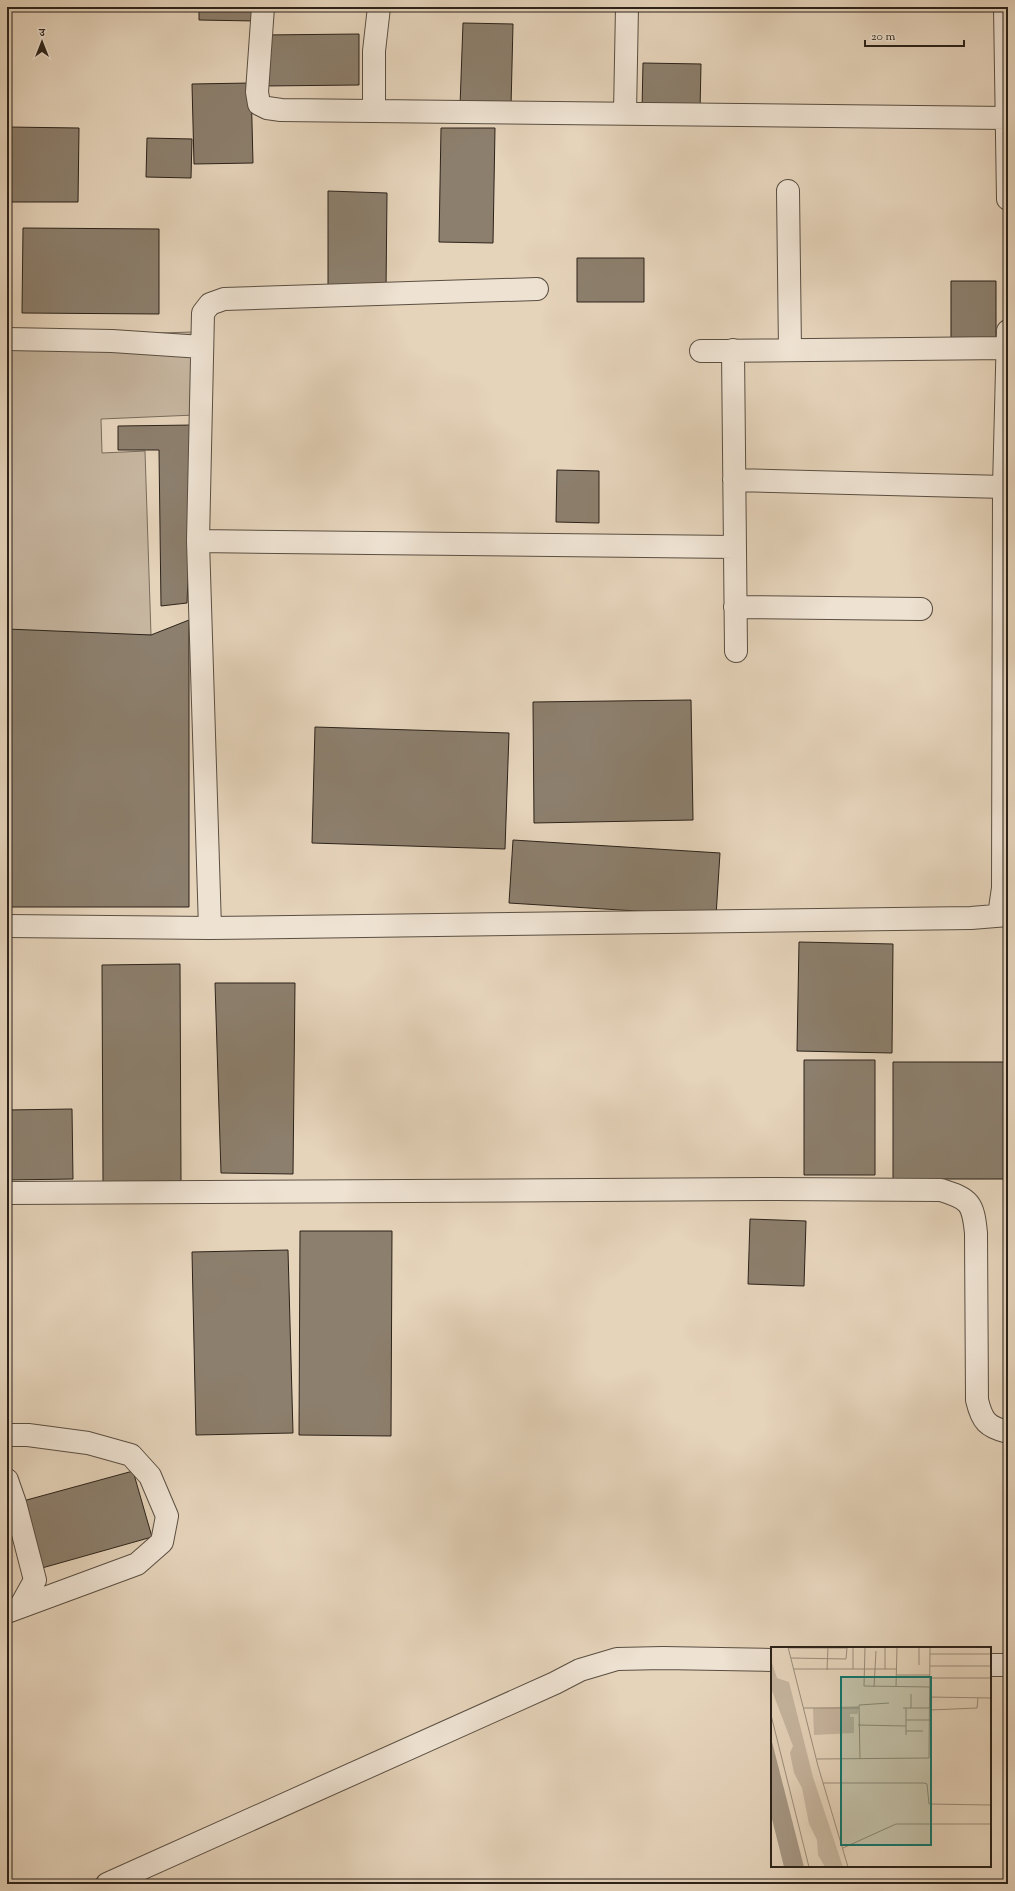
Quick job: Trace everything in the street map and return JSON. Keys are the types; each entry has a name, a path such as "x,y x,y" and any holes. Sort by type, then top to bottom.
{"street":[{"path":"263,7 257,92 259,104 268,108 281,110 1007,118"},
{"path":"374,111 374,51 379,7"},
{"path":"626,113 627,7"},
{"path":"1006,11 1008,199"},
{"path":"788,191 790,350"},
{"path":"210,928 198,541 203,313 210,304 224,299 537,289"},
{"path":"7,339 112,341 202,347"},
{"path":"733,350 736,651"},
{"path":"7,926 210,928 971,918 1004,915 1004,487 1007,354 790,350 701,351"},
{"path":"734,480 1004,487"},
{"path":"198,541 734,548"},
{"path":"735,607 921,608"},
{"path":"7,1193 768,1189 941,1190 962,1196 974,1211 976,1233 977,1400 981,1414 987,1424 1008,1432"},
{"path":"7,1435 88,1443 131,1455 150,1476 167,1516 162,1542 137,1564 14,1610"},
{"path":"7,1480 15,1503 35,1580 14,1610"},
{"path":"107,1884 555,1683 580,1670 617,1659 663,1658 771,1660"},
{"path":"991,1665 1008,1665"}],"shaded area":[{"path":"192,332 195,415 101,419 102,453 145,451 151,635 7,640 7,338"}],"building":[{"path":"199,7 257,7 255,21 199,20"},
{"path":"463,23 513,24 511,107 460,106"},
{"path":"359,34 359,85 264,86 263,35"},
{"path":"643,63 701,64 700,111 642,110"},
{"path":"251,83 253,163 194,164 192,84"},
{"path":"7,127 79,128 78,202 7,202"},
{"path":"441,128 495,128 493,243 439,242"},
{"path":"147,138 192,139 191,178 146,177"},
{"path":"328,191 387,193 386,292 328,287"},
{"path":"8,217 9,288 7,288"},
{"path":"23,228 159,229 159,314 22,313"},
{"path":"577,258 644,258 644,302 577,302"},
{"path":"951,281 996,281 996,338 951,338"},
{"path":"194,425 187,603 161,606 159,450 118,450 118,426"},
{"path":"557,470 599,471 599,523 556,522"},
{"path":"189,620 189,907 7,907 7,629 151,635"},
{"path":"691,700 693,820 534,823 533,702"},
{"path":"315,727 509,733 505,849 312,843"},
{"path":"513,840 720,853 716,916 509,903"},
{"path":"799,942 893,944 892,1053 797,1051"},
{"path":"180,964 181,1181 103,1182 102,965"},
{"path":"215,983 295,983 293,1174 221,1173"},
{"path":"804,1060 875,1060 875,1175 804,1175"},
{"path":"893,1062 1008,1062 1008,1179 893,1179"},
{"path":"72,1109 73,1179 7,1180 7,1110"},
{"path":"750,1219 806,1221 804,1286 748,1284"},
{"path":"300,1231 392,1231 391,1436 299,1435"},
{"path":"288,1250 293,1433 196,1435 192,1252"},
{"path":"133,1471 152,1537 42,1568 23,1501"}]}
